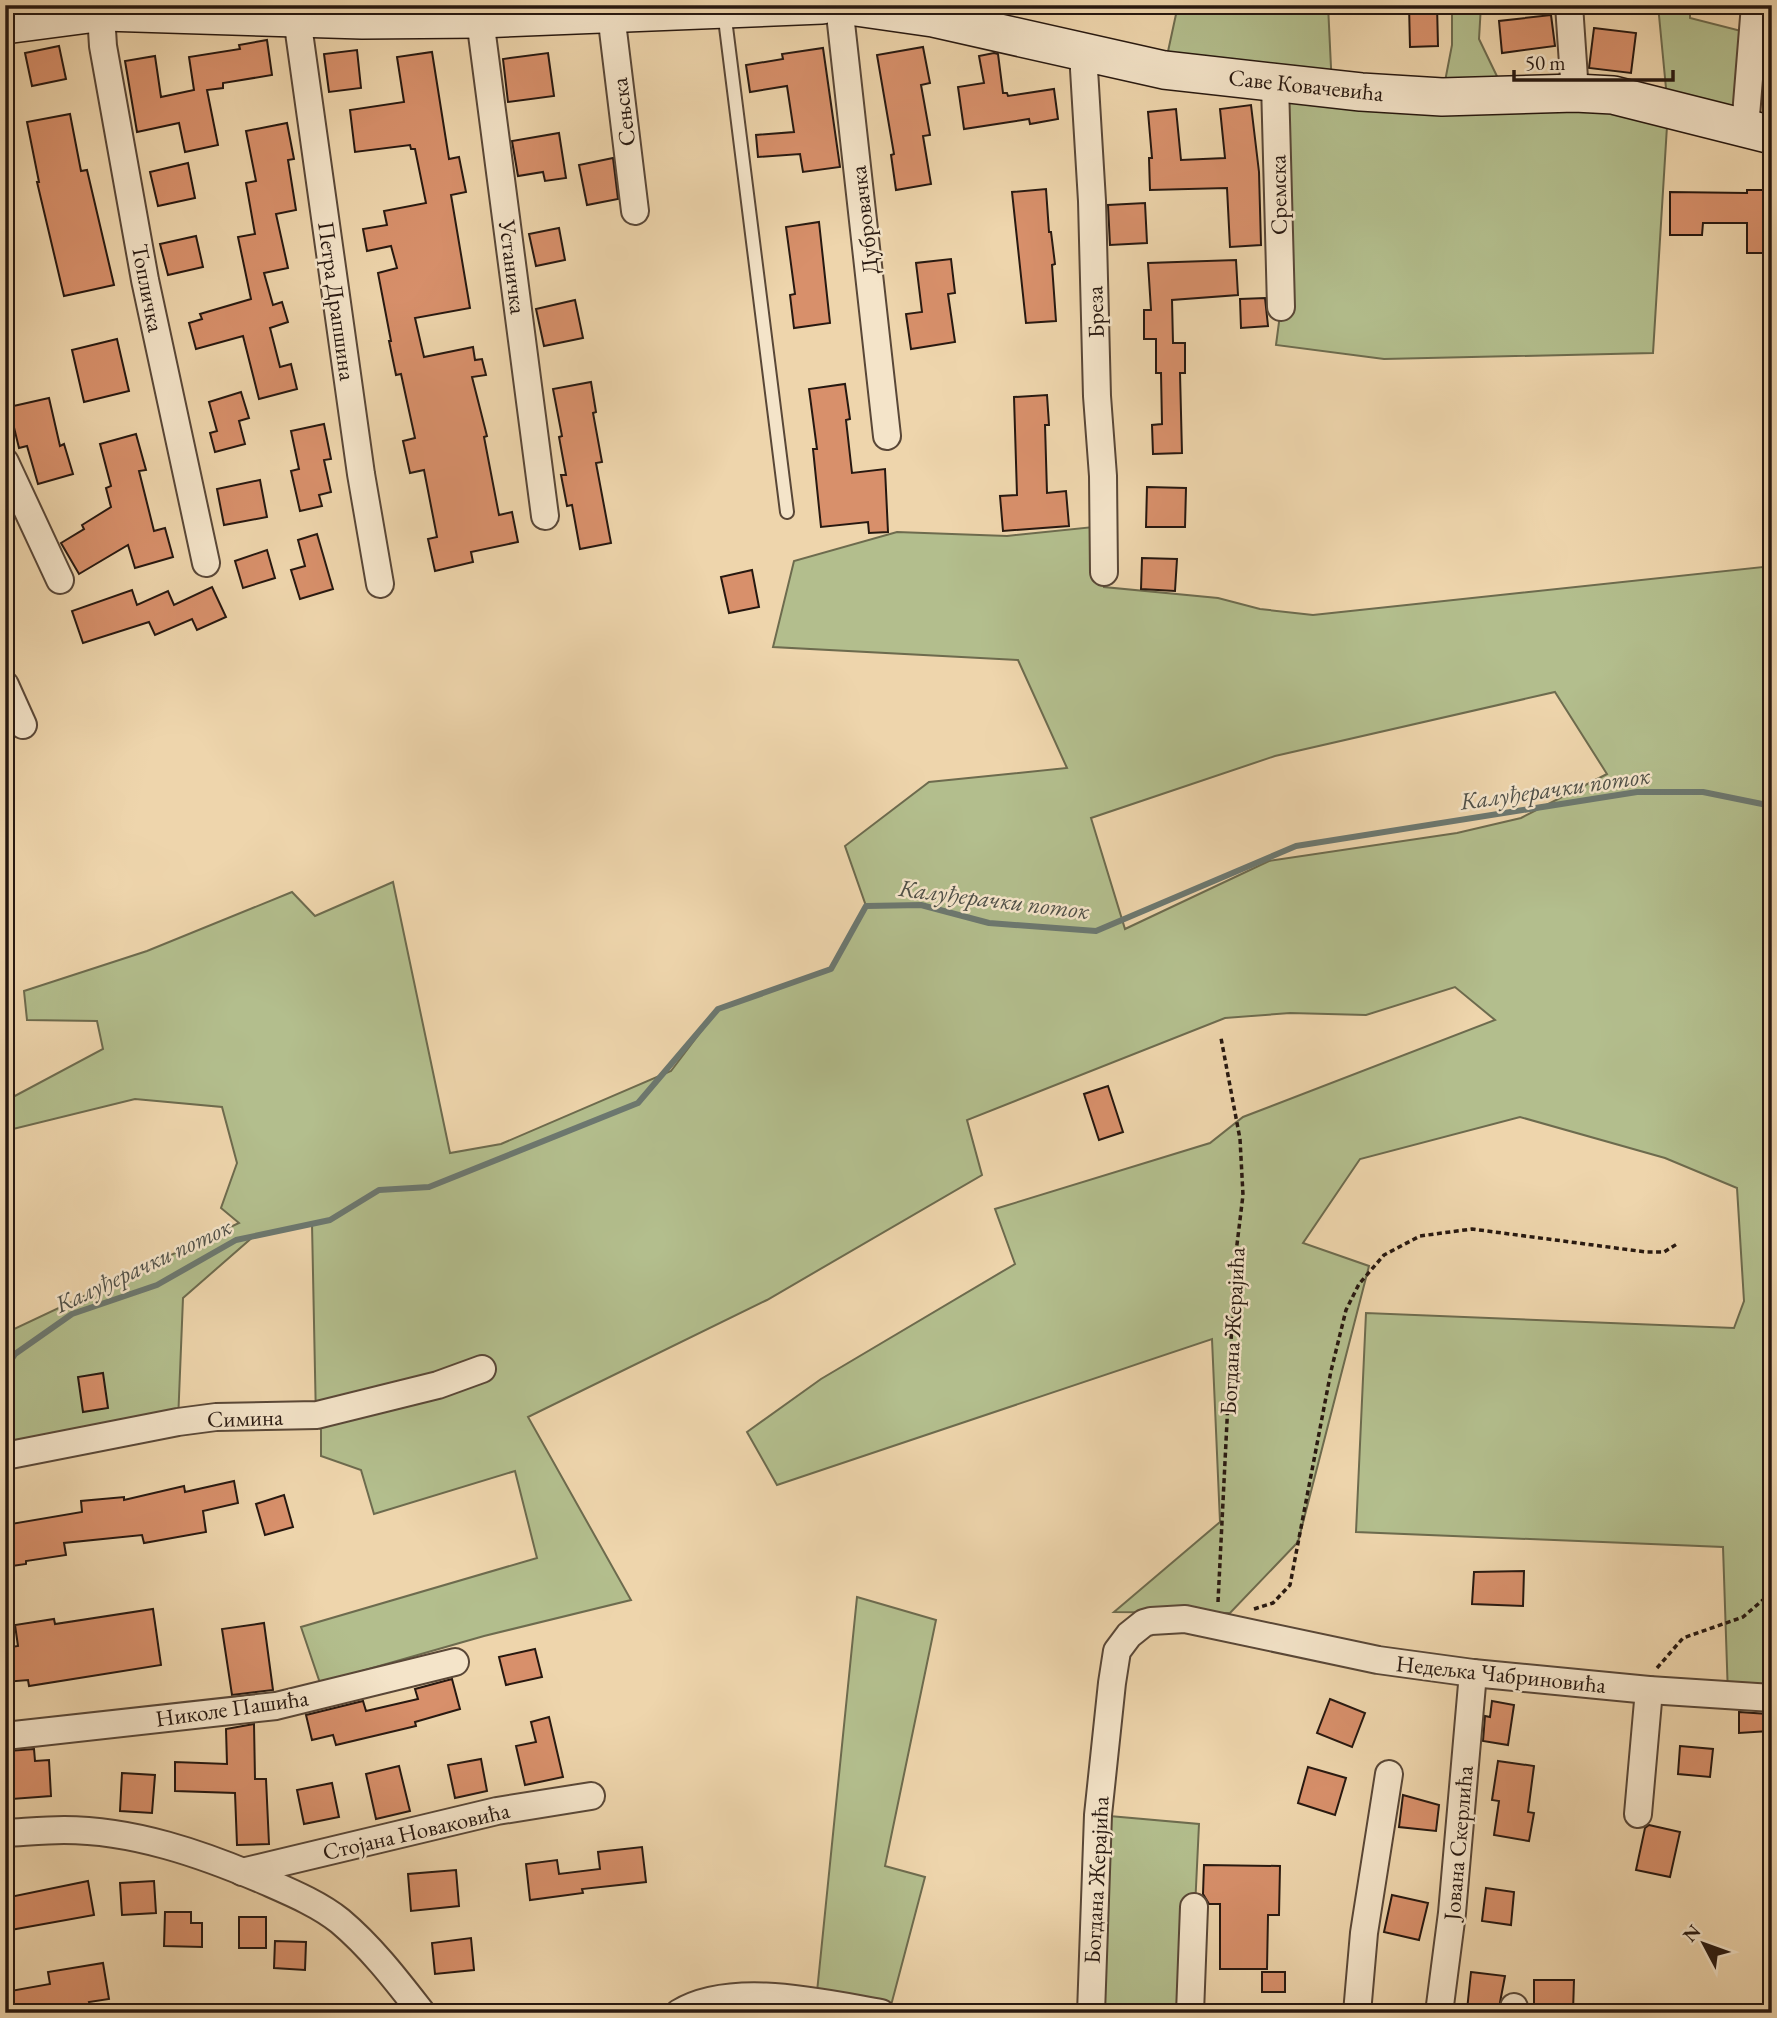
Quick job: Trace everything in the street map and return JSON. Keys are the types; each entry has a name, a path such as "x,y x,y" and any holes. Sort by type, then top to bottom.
{"street":[{"path":"5,25 105,9 297,18 480,19 822,5"},
{"name":"Саве Ковачевића","path":"841,5 933,18 1164,70 1361,92 1442,97 1575,93 1613,95 1758,131"},
{"name":"Дубровачка","path":"841,5 887,436"},
{"path":"1569,5 1575,93"},
{"path":"1755,5 1758,131"},
{"name":"Топличка","path":"105,9 103,46 145,280 206,563"},
{"name":"Сењска","path":"611,14 635,211"},
{"name":"Петра Драпшина","path":"297,18 361,474 380,584"},
{"name":"Устаничка","path":"480,19 545,516"},
{"name":"Бреза","path":"1083,53 1092,201 1104,572"},
{"name":"Сремска","path":"1275,83 1281,307"},
{"path":"5,462 60,580"},
{"path":"5,685 23,725"},
{"name":"Симина","path":"5,1456 216,1417 317,1415 438,1385 482,1369"},
{"name":"Богдана Жерајића","path":"1091,2013 1098,1815 1117,1651 1129,1634 1151,1620 1185,1619 1225,1626"},
{"name":"Недељка Чабриновића","path":"1225,1626 1378,1660 1473,1673 1649,1690 1772,1698"},
{"name":"Николе Пашића","path":"5,1736 276,1706 454,1662"},
{"name":"Јована Скерлића","path":"1439,2013 1452,1913 1473,1673"},
{"path":"1638,1814 1649,1690"},
{"path":"1357,2013 1364,1933 1389,1774"},
{"name":"Стојана Новаковића","path":"242,1872 400,1832 497,1811 591,1796"},
{"path":"5,1833 66,1830 114,1834 162,1844 290,1892 338,1920 369,1948 422,2013"},
{"path":"1190,2013 1194,1907"},
{"path":"679,2013 717,2000 764,1997 881,2013"}],"lane":[{"path":"723,8 787,513"}],"path":[{"name":"Богдана Жерајића","path":"1221,1038 1240,1139 1243,1195 1235,1261 1225,1626"},
{"path":"1225,1626 1236,1618 1273,1603 1290,1585 1331,1371 1346,1310 1359,1284 1384,1255 1420,1236 1472,1229 1646,1252 1664,1252 1677,1244"},
{"path":"1649,1690 1658,1665 1683,1638 1743,1617 1764,1599 1772,1586"}],"green space":[{"path":"1178,5 1328,5 1332,88 1442,97 1452,45 1452,5 1481,5 1479,39 1506,95 1668,109 1658,5 1690,5 1690,18 1753,34 1745,128 1668,110 1653,353 1384,359 1276,345 1281,307 1275,83 1164,70"},
{"path":"1103,526 1104,587 1218,598 1260,609 1313,615 1772,566 1772,1695 1728,1696 1723,1547 1356,1532 1366,1313 1734,1328 1744,1301 1737,1188 1665,1158 1520,1117 1360,1159 1303,1243 1369,1266 1298,1542 1230,1613 1114,1612 1220,1522 1212,1339 777,1485 747,1432 821,1379 1015,1264 995,1209 1210,1143 1243,1117 1495,1020 1455,987 1366,1015 1290,1013 1225,1018 967,1120 982,1175 767,1300 528,1417 631,1600 484,1636 320,1683 301,1627 537,1558 515,1471 374,1514 361,1470 321,1456 321,1430 316,1421 312,1224 254,1236 183,1298 178,1422 5,1459 5,1340 14,1329 239,1223 221,1208 237,1163 222,1107 135,1099 5,1131 5,1119 11,1098 103,1049 97,1021 27,1020 24,991 147,951 292,892 315,916 393,882 450,1153 501,1144 671,1071 718,1009 831,969 866,906 845,846 929,782 1067,768 1018,660 773,647 794,561 897,532 1007,536","holes":["1555,692 1607,774 1521,818 1457,833 1269,861 1125,929 1091,818 1275,756"]},
{"path":"857,1597 936,1620 885,1866 925,1877 889,2013 816,2002"},
{"path":"1098,1815 1199,1824 1190,2013 1091,2013"}],"building":[{"path":"1409,5 1437,5 1438,46 1410,47"},
{"path":"1551,15 1555,46 1502,53 1499,21"},
{"path":"1594,28 1636,33 1631,73 1589,68"},
{"path":"267,40 272,75 223,83 223,88 207,90 218,145 185,152 179,123 137,132 125,61 155,56 161,97 194,90 189,57 240,49 239,45"},
{"path":"59,46 66,79 32,86 25,53"},
{"path":"923,47 930,83 921,85 930,135 923,136 931,184 896,190 891,155 894,154 877,55"},
{"path":"823,48 840,167 803,172 800,154 758,157 756,135 794,132 787,86 750,92 746,65 783,59 782,54"},
{"path":"357,50 361,88 329,92 324,54"},
{"path":"432,52 449,159 459,157 466,192 451,195 470,308 415,318 424,357 473,347 475,360 482,359 486,375 472,377 487,436 484,437 499,515 512,512 518,542 471,552 473,562 435,571 428,539 437,537 424,470 410,473 403,441 415,438 401,374 396,375 378,273 397,268 391,246 367,251 363,229 387,225 384,211 426,203 415,149 411,149 410,145 355,152 350,110 404,102 397,57"},
{"path":"548,53 554,96 508,102 503,59"},
{"path":"998,54 1003,93 1008,96 1054,89 1058,119 1030,124 1029,119 964,129 958,87 984,83 979,56"},
{"path":"1251,105 1259,172 1261,245 1230,247 1227,188 1150,190 1149,158 1152,158 1148,112 1176,109 1181,160 1225,158 1220,109"},
{"path":"70,114 81,171 87,170 114,285 64,296 37,182 27,122"},
{"path":"287,123 294,159 288,160 296,210 276,214 288,268 264,273 273,305 282,302 288,322 270,328 280,367 291,364 297,389 259,399 243,336 196,349 189,323 202,319 200,314 251,299 238,237 255,234 246,183 256,181 246,131"},
{"path":"559,133 566,178 545,181 543,172 518,176 512,141"},
{"path":"613,158 618,199 587,205 579,165"},
{"path":"188,163 195,198 158,206 150,172"},
{"path":"1046,189 1049,232 1055,264 1052,265 1056,321 1026,323 1012,192"},
{"path":"1747,190 1772,190 1772,253 1747,253 1747,223 1703,223 1702,235 1670,235 1670,192 1747,193"},
{"path":"1145,203 1147,243 1110,245 1108,205"},
{"path":"819,222 830,323 794,328 790,295 795,294 786,227"},
{"path":"559,228 565,260 536,266 529,234"},
{"path":"196,236 203,267 168,275 160,244"},
{"path":"951,259 955,293 948,294 955,342 911,349 906,314 922,312 916,263"},
{"path":"1236,260 1238,295 1172,300 1173,343 1185,343 1185,373 1180,373 1182,453 1153,454 1152,425 1162,424 1161,373 1156,373 1156,339 1144,339 1144,310 1151,310 1148,263"},
{"path":"1265,298 1268,326 1241,328 1240,299"},
{"path":"575,300 583,338 544,346 536,309"},
{"path":"117,339 129,391 84,402 72,350"},
{"path":"591,382 596,412 593,413 602,462 596,463 611,543 580,549 572,505 567,506 561,475 566,475 553,389"},
{"path":"845,384 850,419 846,420 852,473 885,469 888,532 869,533 868,522 821,527 813,449 817,449 809,389"},
{"path":"241,392 249,418 239,421 245,444 215,452 210,433 217,431 209,402"},
{"path":"1047,395 1047,493 1066,491 1069,526 1003,531 1000,496 1017,495 1014,397"},
{"path":"49,398 60,446 64,444 73,474 38,484 27,446 19,448 9,407"},
{"path":"324,424 331,459 324,460 331,492 319,495 322,506 300,511 291,471 299,469 291,431"},
{"path":"136,434 146,470 139,471 154,531 165,528 173,557 135,568 128,545 79,574 61,543 84,529 82,525 111,507 106,488 111,486 100,444"},
{"path":"260,480 267,517 224,525 217,489"},
{"path":"1147,487 1186,488 1185,527 1146,527"},
{"path":"317,534 333,589 300,599 291,570 305,566 298,540"},
{"path":"267,550 275,578 243,588 235,561"},
{"path":"1142,558 1177,559 1175,591 1141,589"},
{"path":"752,570 759,607 729,613 721,577"},
{"path":"212,587 226,617 197,630 192,619 155,635 149,622 83,643 72,611 132,590 137,605 168,591 174,605"},
{"path":"1108,1086 1123,1132 1099,1140 1084,1094"},
{"path":"103,1373 108,1408 83,1412 78,1377"},
{"path":"234,1481 238,1503 203,1511 206,1532 144,1543 142,1535 64,1543 66,1555 5,1567 5,1525 82,1512 81,1501 124,1497 124,1500 184,1486 185,1492"},
{"path":"284,1495 293,1527 265,1535 256,1504"},
{"path":"1524,1571 1523,1606 1472,1604 1474,1572"},
{"path":"153,1609 161,1665 29,1686 28,1680 5,1682 5,1648 18,1646 15,1625 54,1619 55,1624"},
{"path":"264,1623 273,1690 232,1695 222,1629"},
{"path":"535,1649 542,1677 506,1685 499,1657"},
{"path":"452,1679 460,1709 415,1722 416,1726 336,1745 333,1735 312,1740 306,1715 363,1701 366,1711 418,1699 415,1689"},
{"path":"1330,1699 1365,1713 1352,1747 1317,1733"},
{"path":"1492,1701 1514,1705 1508,1745 1483,1741 1485,1716 1490,1717"},
{"path":"1739,1712 1768,1714 1769,1731 1739,1733"},
{"path":"549,1717 563,1777 525,1785 516,1746 536,1742 531,1722"},
{"path":"254,1724 255,1779 266,1779 269,1844 237,1845 235,1793 175,1791 175,1762 227,1764 226,1729"},
{"path":"1680,1746 1713,1749 1710,1777 1678,1774"},
{"path":"34,1749 35,1761 49,1760 51,1796 12,1799 8,1751"},
{"path":"481,1759 487,1791 455,1798 448,1765"},
{"path":"1498,1761 1534,1766 1528,1812 1534,1813 1529,1841 1494,1835 1499,1801 1492,1800"},
{"path":"399,1766 410,1811 376,1819 366,1774"},
{"path":"1308,1767 1346,1778 1335,1815 1298,1803"},
{"path":"122,1773 155,1775 152,1813 120,1811"},
{"path":"332,1783 339,1817 304,1824 297,1790"},
{"path":"1403,1795 1439,1805 1436,1831 1399,1827"},
{"path":"1649,1825 1680,1832 1670,1877 1636,1870 1645,1828"},
{"path":"642,1847 646,1882 582,1889 583,1893 530,1900 526,1864 557,1860 559,1874 600,1869 598,1852"},
{"path":"1204,1865 1280,1866 1279,1915 1268,1915 1267,1969 1220,1969 1220,1904 1209,1904 1203,1894"},
{"path":"456,1870 459,1906 411,1911 408,1874"},
{"path":"88,1881 94,1915 5,1931 5,1898"},
{"path":"154,1881 156,1913 122,1915 120,1883"},
{"path":"1486,1888 1514,1892 1511,1925 1482,1921"},
{"path":"1392,1895 1428,1903 1419,1940 1384,1932"},
{"path":"165,1912 191,1912 191,1923 202,1923 202,1947 164,1946"},
{"path":"239,1917 266,1917 266,1948 239,1948"},
{"path":"471,1938 474,1970 435,1974 432,1943"},
{"path":"275,1941 306,1942 305,1970 274,1968"},
{"path":"103,1963 109,1999 48,2013 5,2013 5,1992 50,1984 48,1972"},
{"path":"1262,1972 1285,1972 1285,1992 1262,1992"},
{"path":"1471,1972 1505,1976 1498,2013 1467,2010"},
{"path":"1534,1980 1574,1980 1573,2012 1534,2012"}],"waterway":[{"name":"Калуђерачки поток","path":"5,1370 15,1354 72,1314 157,1285 236,1240 330,1220 379,1190 429,1187 638,1103 718,1009 831,969 866,906 921,905 989,923 1096,931 1296,846 1637,792 1703,792 1772,806"}]}
